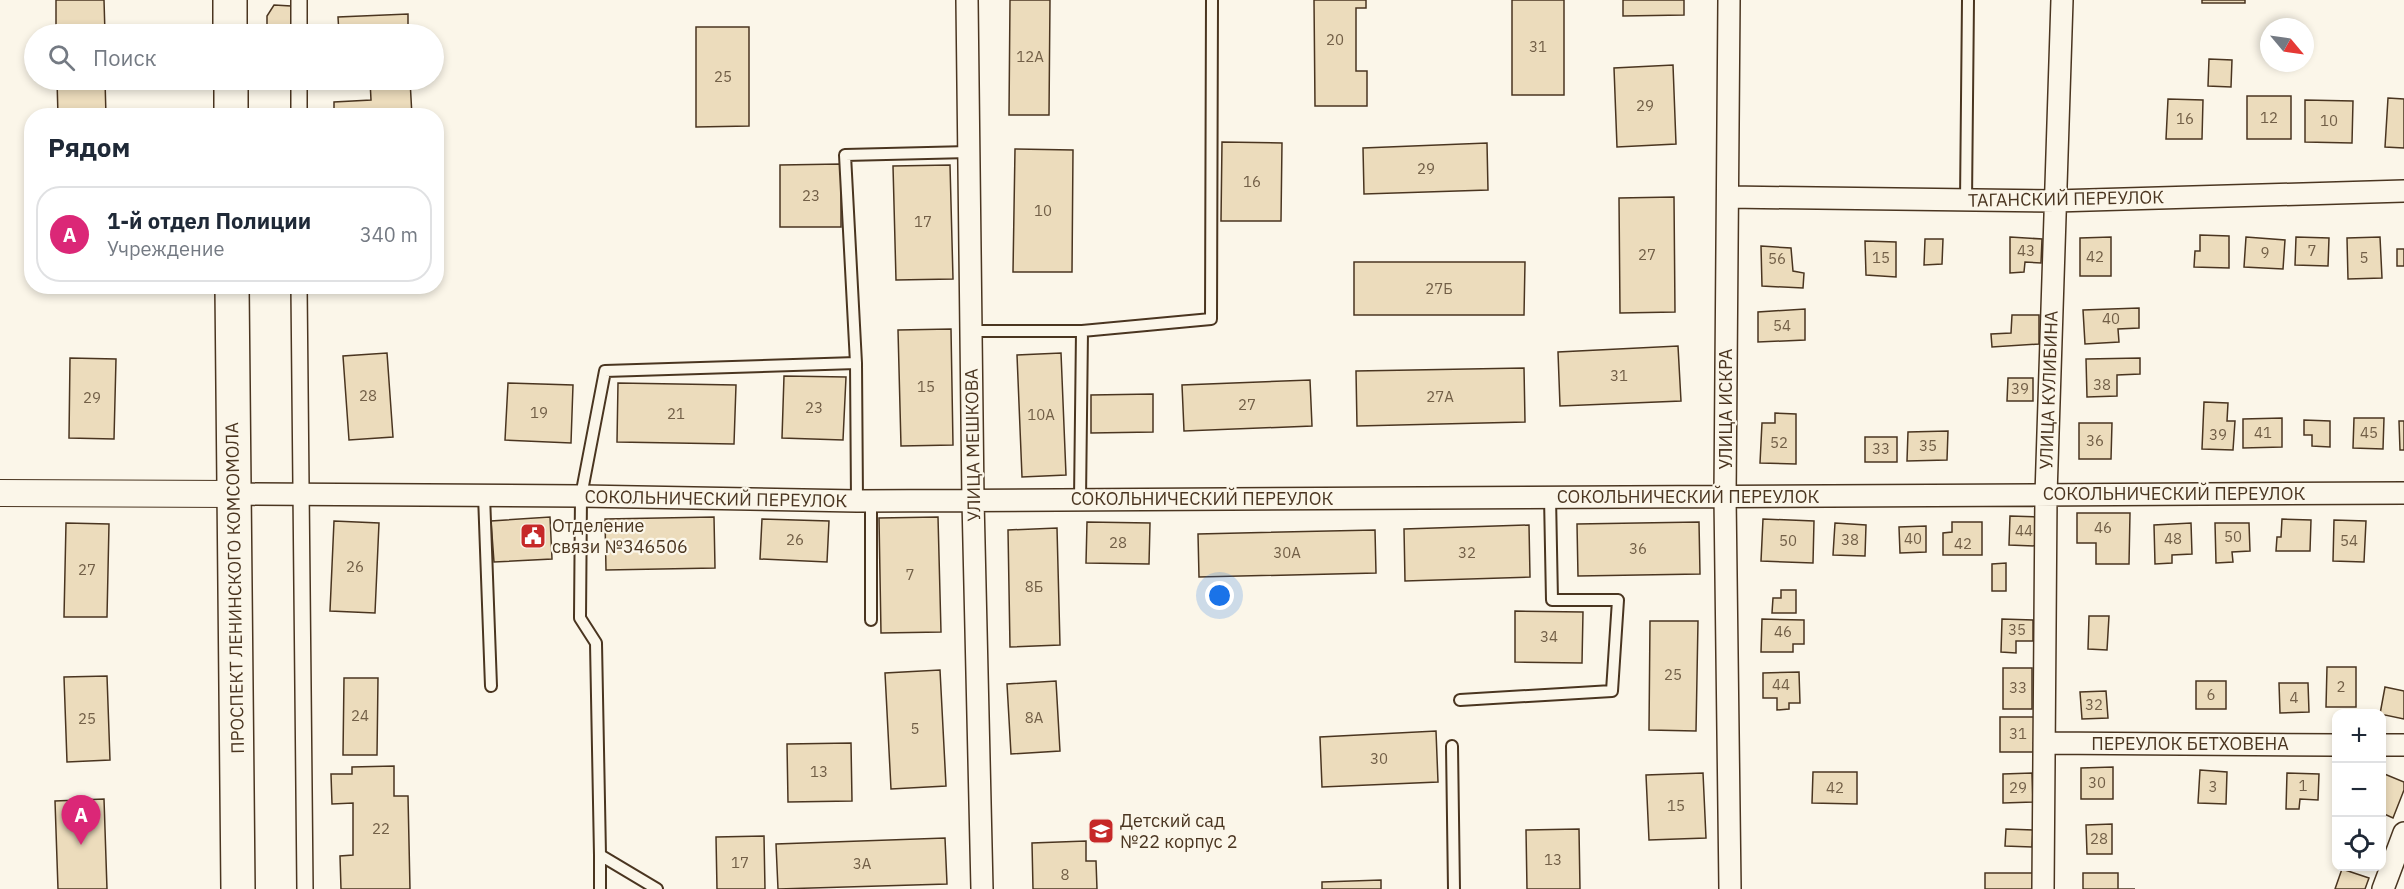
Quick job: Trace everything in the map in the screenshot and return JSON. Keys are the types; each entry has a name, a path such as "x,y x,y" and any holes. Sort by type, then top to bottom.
{"main road":[{"path":"230,0 230,24"},
{"path":"231,90 231,108"},
{"name":"ПРОСПЕКТ ЛЕНИНСКОГО КОМСОМОЛА","path":"232,294 238,889"}],"street":[{"path":"299,0 299,24"},
{"name":"УЛИЦА МЕШКОВА","path":"967,0 973,500 982,889"},
{"name":"УЛИЦА ИСКРА","path":"1729,0 1725,496 1730,889"},
{"name":"УЛИЦА КУЛИБИНА","path":"2043,889 2046,495 2062,0"},
{"path":"299,90 299,108"},
{"name":"ТАГАНСКИЙ ПЕРЕУЛОК","path":"1728,197 2055,201 2404,191"},
{"path":"299,294 305,889"},
{"name":"СОКОЛЬНИЧЕСКИЙ ПЕРЕУЛОК","path":"0,493 300,493 864,501 2404,493"},
{"name":"ПЕРЕУЛОК БЕТХОВЕНА","path":"2044,743 2332,745"},
{"path":"2386,745 2404,745"},
{"path":"2383,889 2404,833"}],"lane":[{"path":"971,331 1082,331 1211,319 1212,0"},
{"path":"1966,201 1968,0"},
{"path":"871,620 845,155 969,152"},
{"path":"1080,499 1082,331"},
{"path":"600,889 596,643 580,618 581,496 605,371 856,363"},
{"path":"484,495 491,686"},
{"path":"1460,700 1612,691 1618,600 1552,600 1550,497"},
{"path":"1452,746 1454,889"},
{"path":"600,855 657,889"}],"building":[{"path":"56,0 104,0 105,24 56,24"},
{"path":"1010,0 1050,0 1049,115 1009,115"},
{"path":"1314,0 1366,0 1366,8 1356,8 1356,71 1367,71 1367,106 1315,106"},
{"path":"1512,0 1564,0 1564,95 1512,95"},
{"path":"1623,0 1684,0 1684,15 1623,16"},
{"path":"2202,0 2245,0 2245,3 2202,3"},
{"path":"274,5 291,6 291,24 267,24 267,16"},
{"path":"408,14 408,24 338,24 338,17"},
{"path":"696,27 749,27 749,126 696,127"},
{"path":"2209,59 2232,60 2231,87 2208,86"},
{"path":"1673,65 1676,144 1617,147 1614,68"},
{"path":"57,90 105,90 106,108 58,108"},
{"path":"370,90 411,90 412,108 334,108 334,102 371,100"},
{"path":"2247,96 2291,96 2291,139 2247,139"},
{"path":"2388,98 2404,99 2404,148 2385,147"},
{"path":"2168,99 2203,100 2202,139 2166,139"},
{"path":"2305,100 2353,101 2352,143 2305,142"},
{"path":"1222,142 1282,143 1281,221 1221,221"},
{"path":"1487,143 1488,190 1364,194 1363,148"},
{"path":"1015,149 1073,150 1072,272 1013,272"},
{"path":"841,164 841,227 780,227 780,165"},
{"path":"950,165 953,279 896,280 893,166"},
{"path":"1674,197 1675,312 1620,313 1619,198"},
{"path":"2200,235 2229,236 2229,268 2194,267 2195,251 2200,251"},
{"path":"2010,237 2042,239 2041,263 2025,262 2024,272 2010,273"},
{"path":"2111,237 2111,276 2080,276 2080,238"},
{"path":"2246,237 2285,240 2283,269 2244,267"},
{"path":"2296,237 2329,238 2328,266 2295,265"},
{"path":"2380,237 2382,278 2348,279 2347,238"},
{"path":"1925,239 1943,239 1942,264 1924,265"},
{"path":"1865,241 1896,242 1896,277 1866,275"},
{"path":"1761,246 1791,248 1793,271 1804,273 1803,288 1762,286"},
{"path":"2397,249 2404,249 2404,266 2397,266"},
{"path":"1354,262 1525,262 1524,315 1354,315"},
{"path":"2139,308 2139,328 2118,329 2119,342 2085,344 2083,310"},
{"path":"1805,309 1805,340 1758,342 1758,312"},
{"path":"2012,315 2039,315 2039,344 1992,347 1991,334 2011,333"},
{"path":"951,329 953,445 901,446 898,330"},
{"path":"1678,346 1681,401 1560,406 1558,352"},
{"path":"387,353 393,437 349,440 343,356"},
{"path":"1061,353 1066,475 1022,477 1017,355"},
{"path":"70,358 116,359 114,439 69,438"},
{"path":"2140,358 2140,374 2117,375 2117,396 2087,397 2086,359"},
{"path":"1524,368 1525,422 1357,426 1356,371"},
{"path":"784,376 846,377 843,440 782,438"},
{"path":"2008,378 2033,378 2033,401 2007,401"},
{"path":"1310,380 1312,426 1184,431 1182,385"},
{"path":"508,383 573,385 571,443 505,440"},
{"path":"618,383 736,385 734,444 617,442"},
{"path":"1153,394 1153,432 1091,433 1091,395"},
{"path":"2204,402 2228,403 2227,421 2235,421 2233,450 2202,449"},
{"path":"1775,413 1796,414 1796,464 1760,463 1762,423 1775,423"},
{"path":"2282,418 2282,447 2243,448 2243,419"},
{"path":"2354,418 2384,418 2383,449 2353,448"},
{"path":"2304,420 2330,421 2330,447 2312,446 2312,435 2304,435"},
{"path":"2399,421 2404,421 2404,450 2400,450"},
{"path":"2079,423 2112,423 2111,459 2079,459"},
{"path":"1948,431 1947,460 1907,461 1908,432"},
{"path":"1865,437 1897,437 1897,462 1865,462"},
{"path":"2077,513 2130,513 2129,564 2096,564 2096,543 2077,543"},
{"path":"2010,516 2038,517 2037,546 2009,545"},
{"path":"550,517 552,559 494,562 491,521"},
{"path":"714,517 715,568 606,570 605,519"},
{"path":"938,517 941,632 881,633 879,518"},
{"path":"762,519 829,521 827,562 760,559"},
{"path":"1763,519 1814,521 1813,563 1761,561"},
{"path":"2282,519 2311,520 2310,551 2276,551 2277,537 2281,537"},
{"path":"2334,520 2366,521 2364,562 2333,561"},
{"path":"334,521 379,523 375,613 330,611"},
{"path":"1087,522 1150,523 1149,564 1086,563"},
{"path":"1699,522 1700,574 1578,576 1577,524"},
{"path":"1952,522 1982,522 1982,555 1943,555 1943,533 1952,532"},
{"path":"66,523 109,524 107,617 64,617"},
{"path":"1835,523 1866,525 1865,556 1833,555"},
{"path":"2191,523 2192,554 2172,555 2172,563 2155,564 2154,525"},
{"path":"2215,523 2249,523 2250,551 2232,552 2233,562 2216,563"},
{"path":"1529,525 1530,577 1405,581 1404,529"},
{"path":"1926,526 1926,552 1900,553 1899,527"},
{"path":"1057,528 1060,645 1010,647 1008,530"},
{"path":"1375,530 1376,573 1199,577 1198,534"},
{"path":"2006,563 2006,591 1992,591 1992,564"},
{"path":"1781,590 1796,590 1796,613 1772,613 1773,598 1781,598"},
{"path":"1515,611 1583,612 1582,663 1515,662"},
{"path":"2089,616 2109,616 2107,650 2088,649"},
{"path":"1762,619 1804,620 1804,644 1793,644 1793,652 1761,652"},
{"path":"2002,619 2033,620 2033,641 2016,641 2016,653 2001,652"},
{"path":"1650,621 1698,621 1696,731 1649,730"},
{"path":"2327,667 2356,667 2356,707 2326,707"},
{"path":"2003,668 2032,668 2032,709 2003,709"},
{"path":"940,670 946,786 891,789 885,673"},
{"path":"1799,672 1800,703 1789,703 1789,709 1777,710 1777,698 1763,698 1763,673"},
{"path":"107,676 110,760 67,762 64,677"},
{"path":"344,678 378,678 377,755 343,755"},
{"path":"1056,681 1060,751 1011,754 1007,684"},
{"path":"2196,681 2226,681 2226,709 2196,709"},
{"path":"2279,683 2308,683 2309,712 2280,713"},
{"path":"2385,687 2404,691 2404,719 2386,715 2386,709 2381,709"},
{"path":"2106,691 2108,718 2082,719 2080,692"},
{"path":"2000,717 2035,717 2036,752 2000,752"},
{"path":"1436,731 1438,782 1322,787 1320,737"},
{"path":"851,743 852,801 788,802 787,744"},
{"path":"394,766 394,796 408,796 410,889 341,889 340,856 353,855 353,803 332,804 331,774 352,774 352,767"},
{"path":"2113,767 2113,799 2081,799 2081,768"},
{"path":"2200,770 2227,772 2226,804 2198,803"},
{"path":"1813,772 1857,772 1857,804 1812,803"},
{"path":"1703,773 1706,838 1649,840 1646,775"},
{"path":"2032,773 2033,802 2003,803 2003,774"},
{"path":"2287,773 2319,774 2318,800 2300,799 2299,809 2286,809"},
{"path":"2386,775 2404,782 2404,790 2393,818 2386,815"},
{"path":"104,799 107,889 58,889 55,801"},
{"path":"2112,824 2112,854 2087,854 2086,825"},
{"path":"1579,829 1580,889 1527,889 1526,830"},
{"path":"2006,829 2033,830 2032,847 2005,846"},
{"path":"764,836 765,889 717,889 716,837"},
{"path":"945,838 947,884 778,889 776,844"},
{"path":"1086,841 1086,861 1096,861 1097,889 1033,889 1032,843"},
{"path":"2341,871 2369,878 2365,889 2335,889"},
{"path":"1985,873 2037,873 2037,889 1985,889"},
{"path":"2083,873 2118,873 2118,889 2083,889"},
{"path":"1381,880 1381,889 1322,889 1322,882"}],"place":[{"name":"Отделение связи №346506","path":"533,536"},
{"name":"Детский сад №22 корпус 2","path":"1101,831"},
{"name":"1-й отдел Полиции","path":"81,845"}]}
